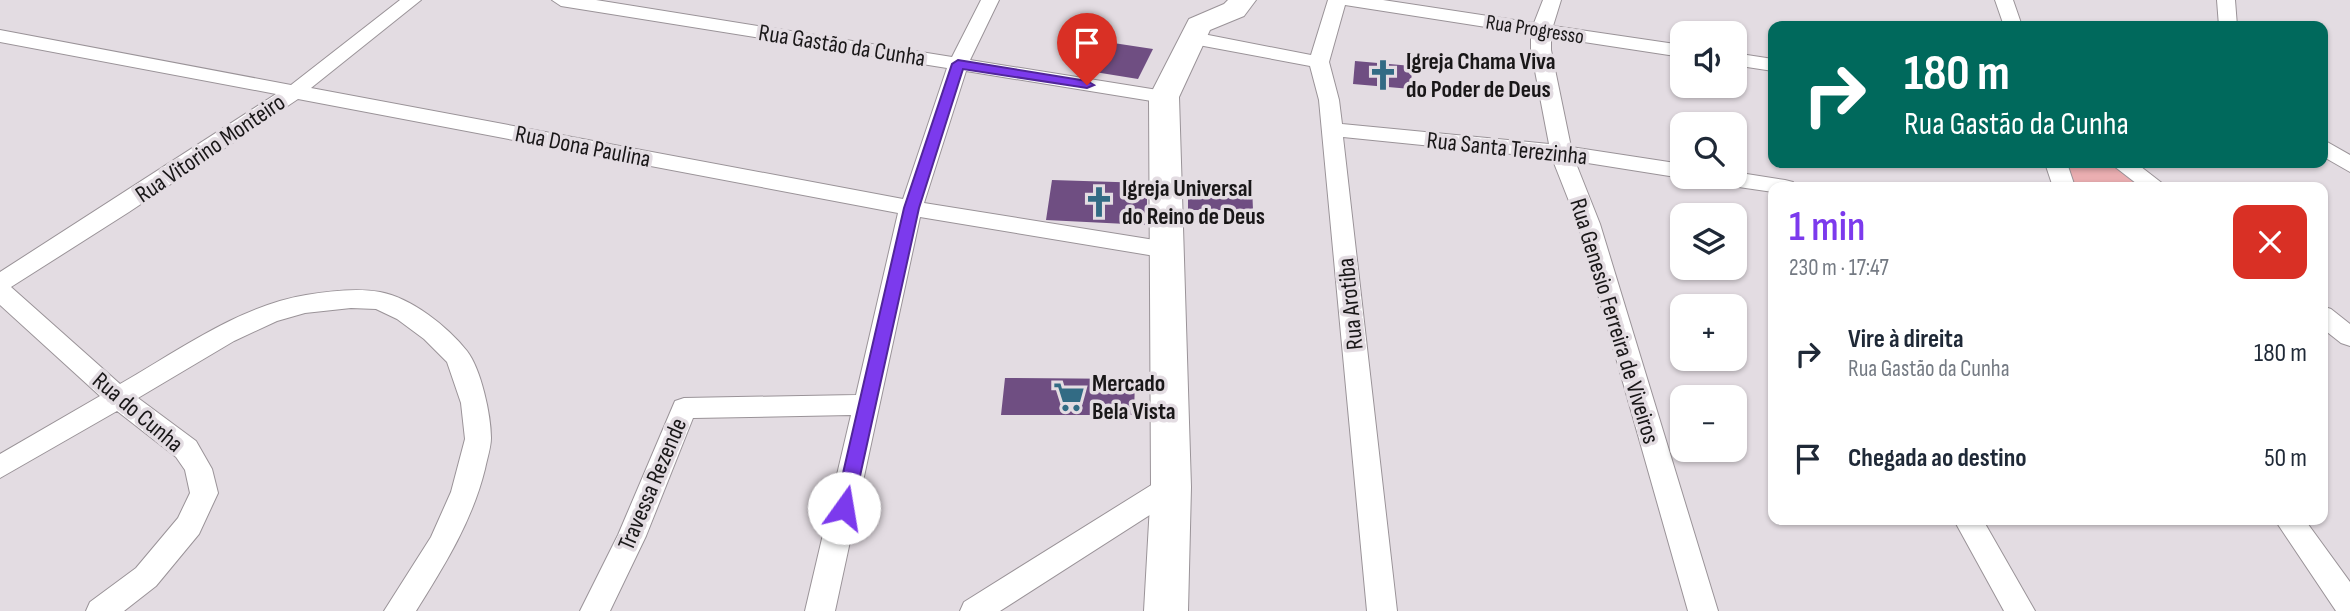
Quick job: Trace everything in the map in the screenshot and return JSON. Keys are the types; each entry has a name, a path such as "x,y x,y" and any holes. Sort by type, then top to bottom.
{"street":[{"name":"Rua Vitorino Monteiro","path":"0,283 109,215 294,92 412,0"},
{"name":"Rua Gastão da Cunha","path":"561,0 1164,97"},
{"path":"821,611 912,208 958,64 990,0"},
{"path":"1193,22 1234,10 1243,0"},
{"name":"Rua Arotiba","path":"1336,0 1320,62 1329,100 1382,611"},
{"name":"Rua Progresso","path":"1346,0 1670,49"},
{"path":"1541,31 1552,0"},
{"path":"2004,0 2010,21"},
{"path":"2227,0 2228,21"},
{"path":"1193,22 1320,62"},
{"path":"1166,611 1171,487 1164,97 1193,22"},
{"name":"Rua Genesio Ferreira de Viveiros","path":"1541,31 1541,50 1561,152 1588,224 1703,611"},
{"name":"Rua Dona Paulina","path":"0,36 912,208 1167,250"},
{"path":"1747,61 1768,64"},
{"name":"Rua Santa Terezinha","path":"1332,129 1561,152 1670,169"},
{"path":"2328,150 2350,165"},
{"path":"2128,168 2149,182"},
{"path":"1747,181 1768,184"},
{"name":"Rua do Cunha","path":"0,291 120,399 186,449 198,469 204,494 189,526 146,577 101,611"},
{"path":"0,467 225,335 268,315 304,304 351,299 380,301 407,313 433,333 458,358 474,403 478,439 464,492 443,543 399,611"},
{"path":"2328,320 2350,337"},
{"name":"Travessa Rezende","path":"595,611 632,536 684,408 867,405"},
{"path":"975,611 1171,487"},
{"path":"1971,525 2020,611"},
{"path":"2293,525 2350,606"}],"shaded area":[{"path":"2058,168 2128,168 2149,182 2062,182"}],"building":[{"path":"1087,39 1153,49 1138,79 1070,68"},
{"name":"Igreja Chama Viva do Poder de Deus","path":"1355,61 1412,66 1411,89 1353,84"},
{"name":"Igreja Universal do Reino de Deus","path":"1052,180 1147,183 1147,225 1046,220"},
{"path":"1188,185 1252,186 1253,210 1188,210"},
{"name":"Mercado Bela Vista","path":"1005,378 1135,379 1134,415 1001,415"}],"place":[{"name":"Igreja Chama Viva do Poder de Deus","path":"1383,75"},
{"name":"Igreja Universal do Reino de Deus","path":"1099,202"},
{"name":"Mercado Bela Vista","path":"1069,397"}],"route":[{"path":"844,508 912,208 958,64 1087,85"}]}
